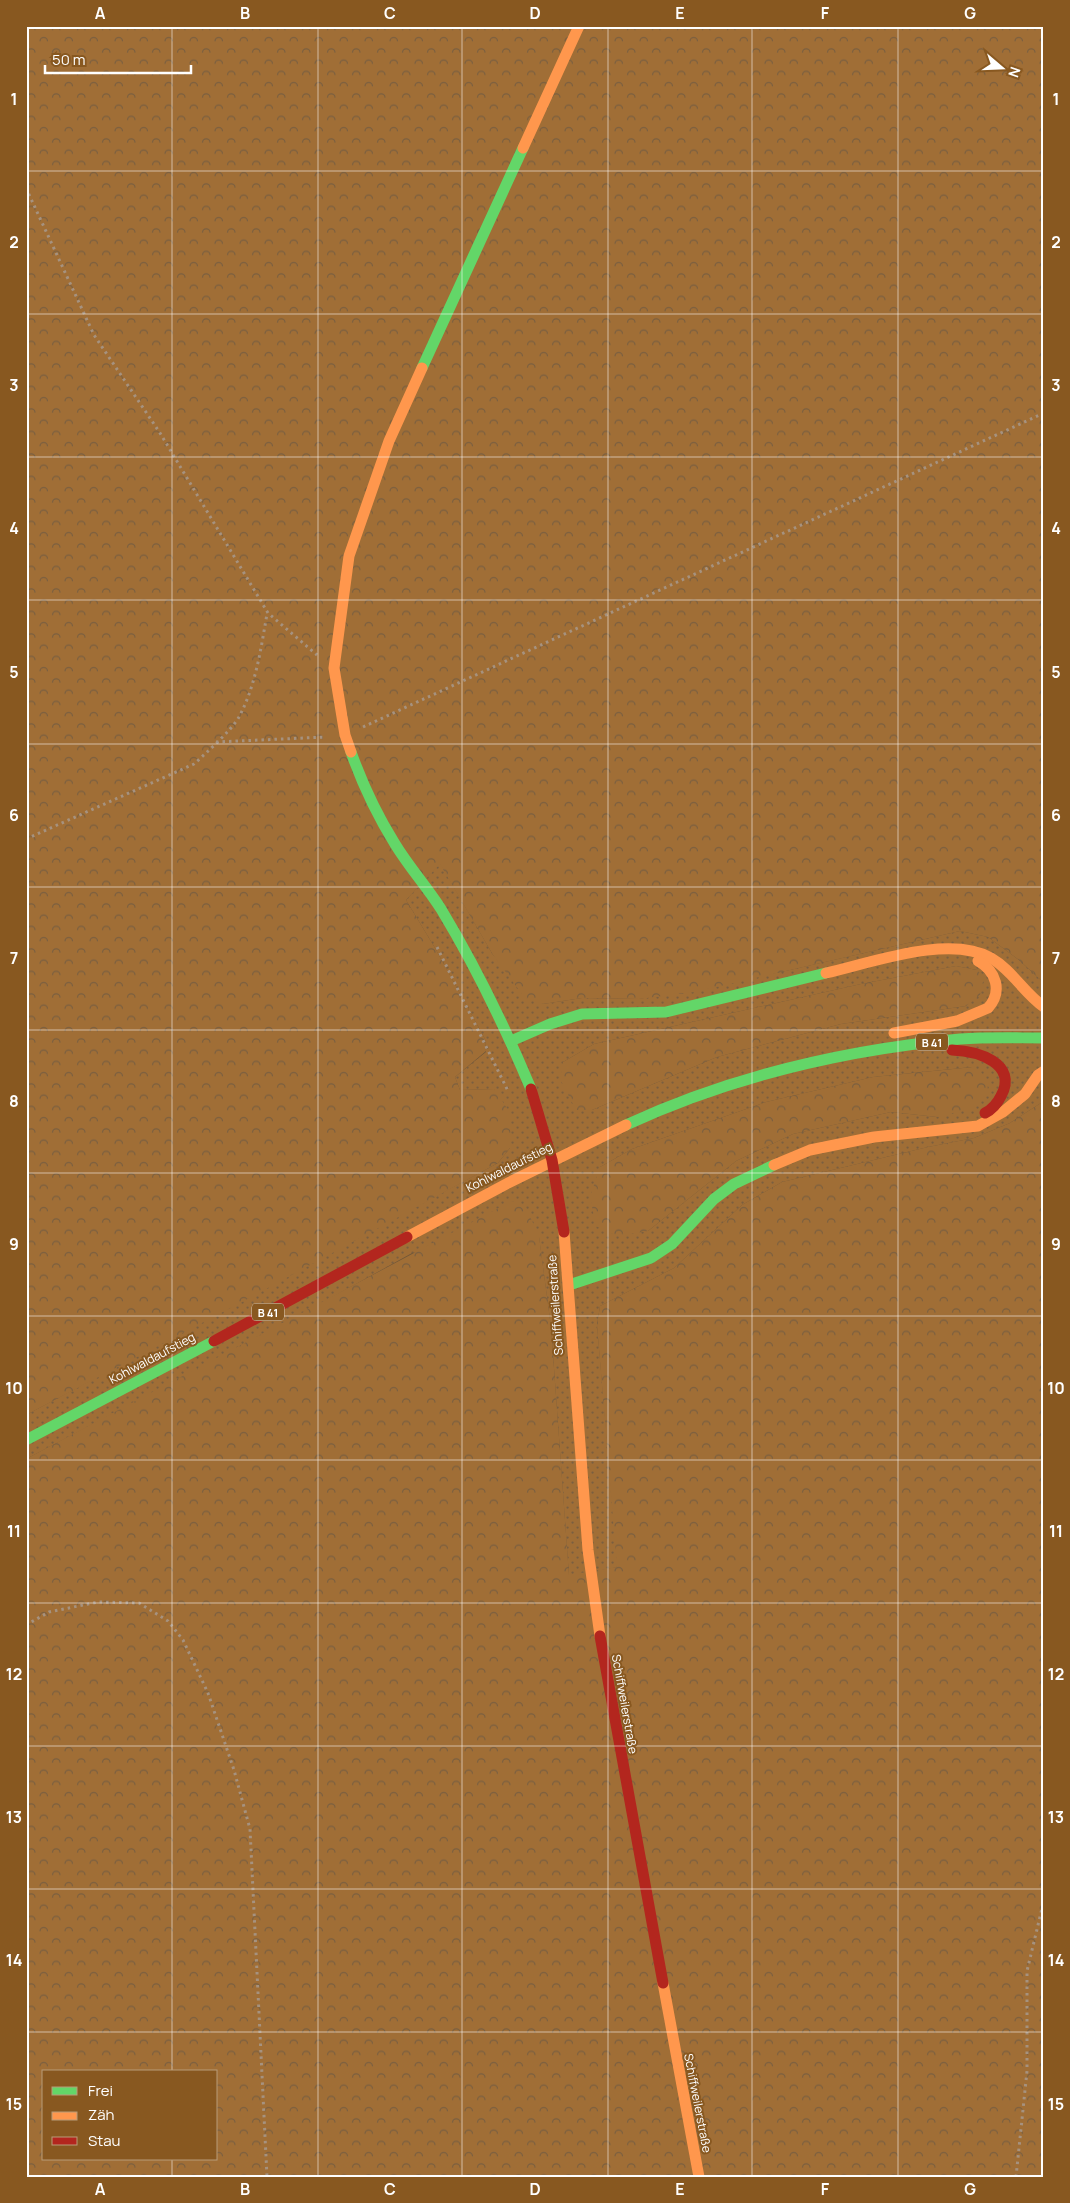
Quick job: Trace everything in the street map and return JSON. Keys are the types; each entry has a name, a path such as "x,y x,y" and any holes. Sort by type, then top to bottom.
{"main road":[{"name":"Schiffweilerstraße","path":"579,26 389,441 349,556 334,668 345,735 360,776 395,844 440,908 475,968 511,1041 531,1089 546,1134 564,1232 588,1550 602,1651 699,2177"},
{"path":"511,1041 550,1024 582,1014 666,1012 919,951 955,947 975,950 1001,964 1044,1007"},
{"path":"878,1036 972,1016 989,1007 994,998 997,984 995,975 988,966 972,958 955,954 919,951"},
{"name":"Kohlwaldaufstieg","path":"26,1440 252,1321 430,1224 596,1138 669,1105 730,1083 782,1069 888,1048 962,1039 1044,1038"},
{"path":"730,1083 822,1049 850,1043"},
{"path":"821,1061 961,1049 984,1054 998,1063 1006,1076 1005,1093 993,1110 973,1120 919,1132"},
{"path":"568,1285 619,1270 651,1258 672,1244 714,1199 734,1184 771,1166 810,1150 874,1137 978,1126 1003,1112 1025,1094 1038,1075 1044,1072"}],"path":[{"path":"26,188 94,335 160,433 268,613 334,668"},
{"path":"216,742 269,741 345,735 1044,413"},
{"path":"26,839 194,764 238,718 255,678 268,613"},
{"path":"435,943 511,1097"},
{"path":"26,1624 49,1612 98,1602 138,1603 168,1621 184,1640 208,1693 234,1770 250,1829 266,2177"},
{"path":"1016,2177 1027,2071 1027,1970 1044,1900"}],"green space":[{"path":"26,26 1044,26 1044,983 1019,960 988,937 960,931 694,992 639,999 582,998 543,1004 525,998 493,955 440,864 406,900 485,1039 486,1051 455,1077 460,1090 494,1089 511,1114 510,1148 498,1163 242,1302 26,1415"},
{"path":"440,863 493,955 543,1004 582,998 639,999 781,972 960,931 988,937 1019,960 1044,983 1044,1101 1010,1123 974,1138 928,1147 782,1182 742,1205 674,1268 600,1306 597,1325 618,1567 569,1576 551,1327 539,1237 412,1253 260,1337 26,1459 26,1415 498,1163 510,1148 494,1089 460,1090 455,1077 486,1052 485,1039 406,900","holes":["956,966 977,970 966,1006 841,1024 717,1057 592,1110 563,1062 594,1044 861,984","972,1067 937,1117 891,1112 793,1134 736,1161 648,1231 600,1167 632,1149 766,1102 873,1077"]},
{"path":"956,966 977,970 984,977 980,995 966,1006 841,1024 717,1057 592,1110 576,1110 560,1079 563,1062 594,1044 861,984"},
{"path":"973,1067 985,1078 988,1094 973,1108 937,1117 891,1112 793,1134 736,1161 648,1231 617,1236 596,1226 590,1197 600,1167 632,1149 766,1102 873,1077"},
{"path":"1044,1101 1044,2177 26,2177 26,1459 512,1201 526,1208 539,1236 551,1327 569,1575 617,1567 597,1325 600,1306 674,1268 742,1205 782,1182 928,1147 974,1138 1010,1123"}],"traffic: fast":[{"path":"422,368 523,148"},
{"path":"351,752 370,799 388,833 441,909 478,975 531,1089"},
{"path":"511,1041 550,1024 582,1014 666,1012 826,973"},
{"path":"626,1125 706,1092 747,1079 831,1058 873,1050 960,1039 1044,1038"},
{"path":"569,1285 651,1258 672,1244 714,1199 734,1184 774,1165"},
{"path":"26,1440 214,1341"}],"traffic: slow":[{"path":"523,148 579,26"},
{"path":"351,752 345,735 334,668 349,556 389,441 422,368"},
{"path":"826,973 910,953 954,949 974,951 998,963 1044,1007"},
{"path":"894,1033 957,1021 988,1008 993,1002 995,995 995,982 989,970 978,961"},
{"path":"774,1165 810,1150 874,1137 978,1126 1003,1112 1025,1094 1038,1075 1044,1071"},
{"path":"407,1237 508,1183 626,1125"},
{"path":"564,1232 588,1550 600,1636"},
{"path":"663,1983 699,2177"}],"traffic: jam":[{"path":"952,1050 983,1056 1000,1067 1004,1075 1005,1085 998,1101 985,1113"},
{"path":"531,1089 552,1160 564,1232"},
{"path":"214,1341 407,1237"},
{"path":"600,1636 663,1983"}]}
